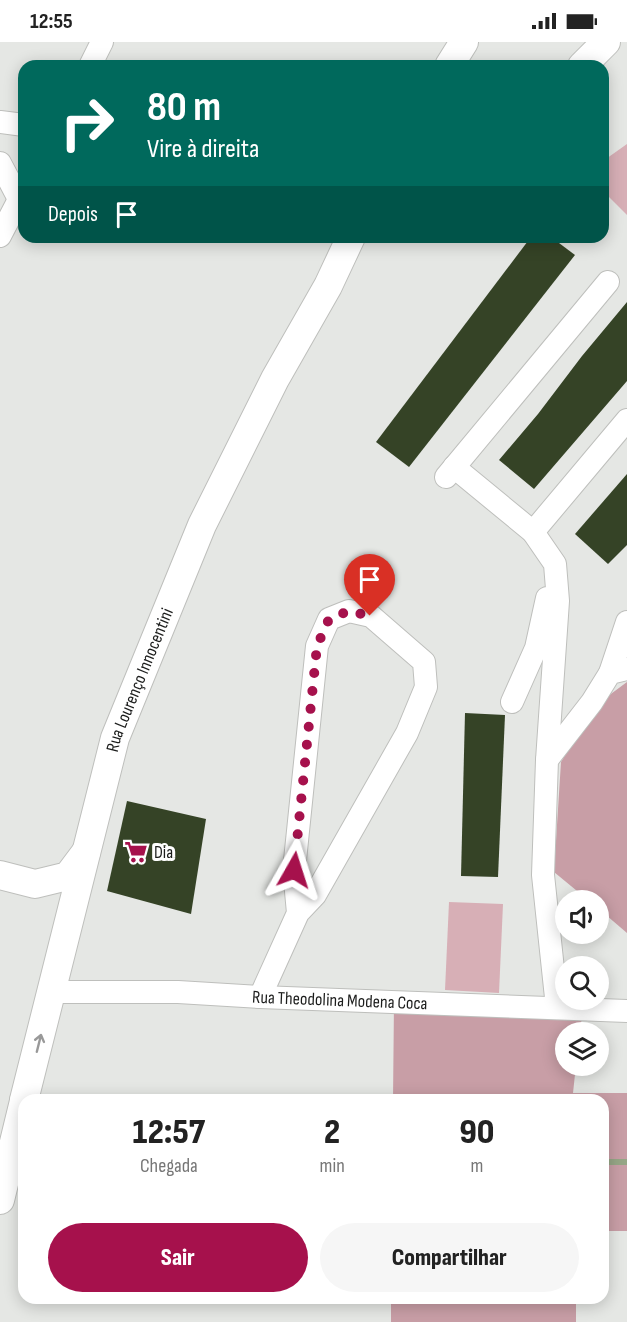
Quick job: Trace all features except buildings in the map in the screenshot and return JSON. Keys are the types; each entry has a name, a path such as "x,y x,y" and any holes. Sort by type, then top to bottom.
{"main road":[{"path":"453,60 464,42"},
{"path":"588,60 606,42"},
{"name":"Rua Lourenço Innocentini","path":"26,1094 115,738 202,525 275,379 328,286 348,243"},
{"name":"Rua Lourenço Innocentini","path":"328,286 360,243"},
{"path":"0,875 35,884 68,876 86,852"},
{"path":"35,884 52,902 66,932"},
{"name":"Rua Lourenço Innocentini","path":"0,1200 18,1142"}],"street":[{"path":"93,60 102,42"},
{"path":"0,123 18,124"},
{"path":"0,163 18,190"},
{"path":"0,236 18,200"},
{"path":"555,988 543,875 547,760 558,602 555,564 533,532 450,472 608,282"},
{"path":"533,532 627,420"},
{"path":"512,702 536,648 555,564"},
{"path":"260,997 298,913 315,895 407,733 426,687 424,662 370,616 349,611 329,619 317,646 294,870 298,913"},
{"path":"547,760 619,671 627,622"},
{"name":"Rua Theodolina Modena Coca","path":"52,992 178,992 555,1007"},
{"name":"Rua Theodolina Modena Coca","path":"609,1010 627,1011"}],"shaded area":[{"path":"627,144 627,215 609,197 609,157"},
{"path":"627,682 627,933 609,918 609,890 576,890 554,872 561,762 596,705"},
{"path":"449,902 503,904 499,993 445,990"},
{"path":"394,1002 583,1010 581,1022 555,1022 555,1076 575,1076 573,1093 627,1093 627,1231 609,1231 609,1094 393,1094"},
{"path":"391,1304 576,1304 576,1322 391,1322"}],"waterway":[{"path":"609,1162 627,1162"}],"place":[{"name":"Dia","path":"136,852"}],"route":[{"path":"294,870 317,646 329,619 349,611 370,616"}]}
